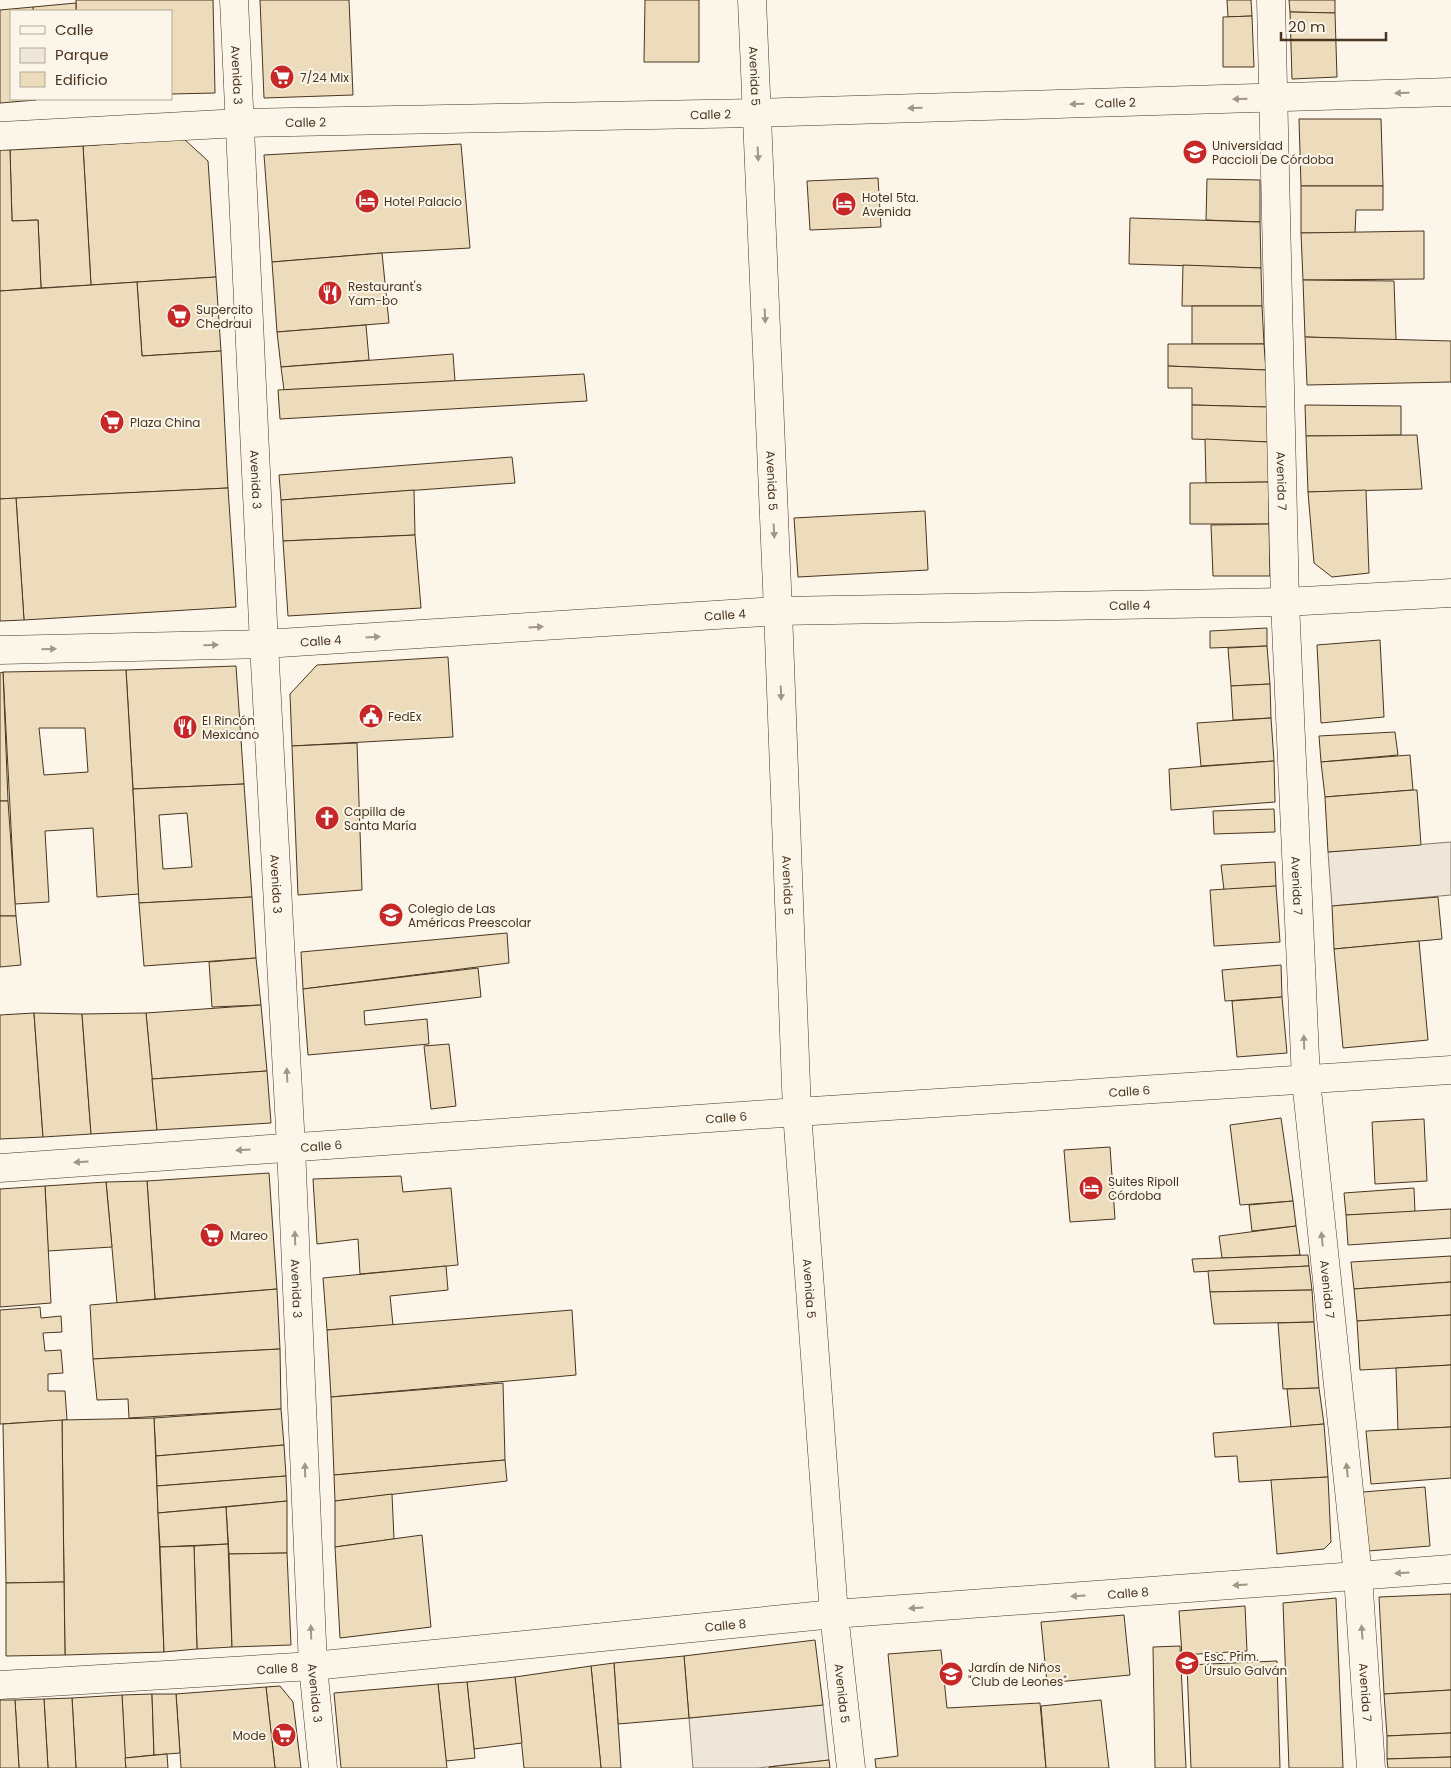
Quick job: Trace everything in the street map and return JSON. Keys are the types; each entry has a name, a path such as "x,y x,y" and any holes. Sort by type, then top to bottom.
{"street":[{"name":"Avenida 3","path":"234,0 264,644 291,1147 313,1666 323,1768"},
{"name":"Avenida 5","path":"752,0 797,1112 834,1614 852,1768"},
{"name":"Avenida 7","path":"1272,0 1285,602 1306,1080 1358,1576 1371,1768"},
{"name":"Calle 2","path":"0,136 240,124 756,113 1451,92"},
{"name":"Calle 4","path":"0,650 264,644 778,611 1285,602 1451,593"},
{"name":"Calle 6","path":"0,1168 797,1112 1451,1070"},
{"name":"Calle 8","path":"0,1686 313,1666 834,1614 1451,1569"}],"green space":[{"path":"1451,842 1451,895 1332,906 1328,852"},
{"path":"823,1705 829,1760 758,1768 693,1768 689,1718"}],"building":[{"path":"76,0 213,0 215,93 172,94 172,10 76,10"},
{"path":"260,0 349,0 353,95 264,98"},
{"path":"645,0 699,0 699,62 644,62"},
{"path":"1227,0 1251,0 1252,16 1228,17"},
{"path":"1289,0 1335,0 1335,13 1290,12"},
{"path":"76,3 76,10 33,10 33,7"},
{"path":"33,7 33,10 10,10 10,100 36,100 0,103 0,10"},
{"path":"1290,12 1335,13 1337,77 1292,79"},
{"path":"1252,16 1254,67 1223,67 1223,17"},
{"path":"1299,119 1381,119 1383,186 1301,186"},
{"path":"184,139 208,161 216,277 91,285 83,146"},
{"name":"Hotel Palacio","path":"461,144 470,248 272,262 264,155"},
{"path":"83,146 91,285 41,288 38,220 12,221 10,150"},
{"path":"0,150 10,150 12,221 38,220 41,288 0,291"},
{"name":"Hotel 5ta. Avenida","path":"878,178 881,227 810,230 807,181"},
{"path":"1207,179 1260,180 1260,222 1206,220"},
{"path":"1301,186 1383,186 1383,210 1356,210 1355,233 1301,233"},
{"path":"1130,218 1260,222 1261,268 1129,264"},
{"path":"1424,231 1424,279 1303,280 1301,233"},
{"name":"Restaurant's Yam-bo","path":"382,253 389,323 277,332 272,262"},
{"path":"1183,265 1261,268 1262,306 1182,306"},
{"name":"Supercito Chedraui","path":"216,277 221,351 142,356 137,282"},
{"path":"1303,280 1394,281 1396,340 1305,337"},
{"name":"Plaza China","path":"137,282 142,356 221,351 228,488 0,499 0,291"},
{"path":"1192,306 1262,306 1264,344 1192,344"},
{"path":"366,325 369,360 281,367 277,332"},
{"path":"1305,337 1451,341 1451,382 1307,385"},
{"path":"1168,344 1264,344 1266,370 1168,366"},
{"path":"453,354 455,381 284,390 281,367"},
{"path":"1168,366 1266,370 1267,407 1192,405 1192,388 1168,388"},
{"path":"584,374 587,401 280,419 278,390"},
{"path":"1192,405 1267,407 1268,442 1192,439"},
{"path":"1305,405 1401,406 1401,435 1306,436"},
{"path":"1417,435 1422,489 1308,492 1306,436"},
{"path":"1205,439 1268,442 1269,482 1206,483"},
{"path":"512,457 515,483 281,500 279,475"},
{"path":"1269,482 1269,524 1190,524 1190,483"},
{"path":"228,488 236,607 24,620 16,498"},
{"path":"414,490 415,535 283,541 281,500"},
{"path":"1366,490 1369,573 1332,577 1314,563 1308,492"},
{"path":"16,498 24,620 0,621 0,499"},
{"path":"925,511 928,570 798,577 794,518"},
{"path":"1269,524 1270,576 1213,576 1211,525"},
{"path":"415,535 421,608 288,616 283,541"},
{"path":"1267,628 1267,646 1210,648 1210,631"},
{"path":"1380,640 1384,717 1321,723 1317,645"},
{"path":"1267,646 1270,684 1231,686 1228,648"},
{"name":"FedEx","path":"448,657 453,737 292,746 290,694 317,665"},
{"name":"El Rincón Mexicano","path":"236,666 244,784 133,789 126,670"},
{"path":"126,670 139,894 97,897 93,828 45,831 49,902 15,904 3,672","holes":["39,728 85,728 88,772 44,775"]},
{"path":"3,672 8,801 0,801 0,673"},
{"path":"1270,684 1271,718 1233,720 1231,686"},
{"path":"1271,718 1274,761 1201,766 1197,723"},
{"path":"1395,732 1398,755 1321,762 1319,736"},
{"name":"Capilla de Santa María","path":"357,743 362,890 298,895 292,746"},
{"path":"1410,755 1413,790 1325,797 1321,762"},
{"path":"1274,761 1275,802 1171,810 1169,769"},
{"path":"244,784 252,897 139,903 133,789","holes":["187,813 192,867 163,869 159,815"]},
{"path":"1417,790 1421,845 1328,852 1325,797"},
{"path":"0,801 8,801 16,916 0,916"},
{"path":"1274,809 1275,832 1214,834 1213,811"},
{"path":"1275,862 1276,886 1224,890 1221,865"},
{"path":"1276,886 1280,942 1214,946 1210,890"},
{"path":"252,897 256,958 144,966 139,903"},
{"path":"1438,897 1442,939 1334,949 1332,906"},
{"path":"0,916 16,916 21,965 0,967"},
{"path":"507,933 509,963 303,989 301,952"},
{"path":"1419,941 1428,1040 1343,1048 1334,949"},
{"path":"256,958 261,1005 212,1007 209,962"},
{"path":"1281,965 1282,997 1225,1001 1222,970"},
{"path":"478,968 481,997 364,1011 365,1025 427,1019 429,1044 308,1055 303,989"},
{"path":"1282,997 1287,1053 1237,1057 1232,1001"},
{"path":"261,1005 267,1071 152,1079 146,1013"},
{"path":"34,1013 43,1137 0,1139 0,1015"},
{"path":"34,1013 82,1014 91,1134 43,1137"},
{"path":"146,1013 157,1130 91,1134 82,1014"},
{"path":"449,1044 456,1106 431,1109 424,1046"},
{"path":"267,1071 271,1123 157,1130 152,1079"},
{"path":"1281,1118 1293,1201 1240,1205 1230,1125"},
{"path":"1424,1119 1427,1181 1375,1184 1372,1122"},
{"path":"1110,1147 1115,1219 1070,1222 1064,1150"},
{"name":"Mareo","path":"269,1173 277,1289 155,1299 147,1181"},
{"path":"401,1176 403,1192 451,1188 458,1265 360,1274 358,1239 317,1244 313,1179"},
{"path":"147,1181 155,1299 117,1303 106,1182"},
{"path":"106,1182 112,1247 48,1251 45,1186"},
{"path":"45,1186 51,1303 0,1307 0,1189"},
{"path":"1414,1188 1415,1212 1346,1215 1344,1193"},
{"path":"1293,1201 1296,1226 1252,1231 1249,1205"},
{"path":"1451,1209 1451,1238 1348,1245 1346,1215"},
{"path":"1296,1226 1300,1255 1222,1258 1219,1236"},
{"path":"1308,1255 1309,1266 1194,1272 1192,1259"},
{"path":"1451,1256 1451,1282 1354,1289 1351,1262"},
{"path":"446,1266 448,1290 390,1296 393,1325 327,1330 323,1278"},
{"path":"1309,1266 1312,1290 1210,1292 1208,1271"},
{"path":"1451,1282 1451,1315 1357,1321 1354,1289"},
{"path":"277,1289 280,1349 93,1359 90,1305"},
{"path":"1312,1290 1314,1322 1214,1324 1210,1292"},
{"path":"40,1307 41,1318 61,1316 62,1332 43,1333 45,1351 61,1350 63,1373 48,1374 48,1391 65,1391 67,1420 0,1424 0,1310"},
{"path":"572,1310 576,1375 331,1397 327,1330"},
{"path":"1451,1315 1451,1365 1360,1370 1357,1321"},
{"path":"1314,1322 1319,1388 1283,1389 1278,1323"},
{"path":"280,1349 281,1409 129,1418 128,1399 97,1400 93,1359"},
{"path":"1451,1365 1451,1427 1398,1430 1396,1368"},
{"path":"503,1383 505,1460 334,1475 331,1397"},
{"path":"1319,1388 1324,1424 1291,1427 1287,1389"},
{"path":"281,1409 284,1445 156,1456 154,1418"},
{"path":"154,1418 164,1652 65,1655 62,1420"},
{"path":"62,1420 64,1582 6,1583 3,1424"},
{"path":"1324,1424 1328,1477 1239,1482 1237,1456 1215,1457 1213,1433"},
{"path":"1451,1427 1451,1478 1371,1484 1366,1431"},
{"path":"284,1445 286,1476 157,1486 156,1456"},
{"path":"505,1460 507,1481 335,1501 334,1475"},
{"path":"286,1476 287,1501 158,1513 157,1486"},
{"path":"1328,1477 1331,1542 1324,1549 1277,1554 1271,1480"},
{"path":"1425,1487 1430,1546 1368,1551 1363,1492"},
{"path":"392,1494 394,1539 335,1547 335,1501"},
{"path":"287,1501 287,1553 229,1554 226,1507"},
{"path":"226,1507 228,1544 160,1547 158,1513"},
{"path":"422,1535 431,1627 340,1638 335,1547"},
{"path":"228,1544 232,1647 197,1649 194,1546"},
{"path":"194,1546 197,1649 164,1652 160,1547"},
{"path":"287,1553 291,1645 232,1647 229,1554"},
{"path":"64,1582 65,1655 6,1656 6,1583"},
{"path":"1451,1594 1451,1690 1384,1694 1379,1597"},
{"path":"1336,1598 1343,1768 1289,1768 1283,1603"},
{"path":"1245,1606 1247,1651 1182,1655 1179,1611"},
{"path":"1124,1615 1130,1675 1047,1683 1041,1622"},
{"path":"815,1640 823,1705 689,1718 684,1656"},
{"path":"1180,1646 1186,1768 1155,1768 1153,1647"},
{"path":"941,1650 947,1708 1040,1703 1046,1768 876,1768 875,1759 898,1756 888,1654"},
{"path":"684,1656 689,1718 618,1724 614,1663"},
{"path":"1277,1661 1280,1768 1191,1768 1187,1665"},
{"path":"614,1663 621,1768 601,1768 591,1666"},
{"path":"591,1666 601,1768 524,1768 515,1677"},
{"path":"515,1677 522,1743 474,1749 467,1682"},
{"path":"467,1682 475,1758 446,1761 438,1684"},
{"path":"438,1684 447,1768 341,1768 334,1693"},
{"name":"Mode","path":"280,1686 293,1702 301,1768 275,1768 266,1687"},
{"path":"266,1687 275,1768 181,1768 176,1694"},
{"path":"1451,1690 1451,1733 1387,1736 1384,1694"},
{"path":"152,1694 154,1755 125,1758 122,1695"},
{"path":"152,1694 176,1694 180,1753 154,1755"},
{"path":"122,1695 126,1768 76,1768 72,1698"},
{"path":"72,1698 76,1768 48,1768 44,1699"},
{"path":"44,1699 48,1768 19,1768 15,1700"},
{"path":"0,1700 15,1700 19,1768 0,1768"},
{"path":"1101,1700 1109,1768 1046,1768 1041,1706"},
{"path":"1451,1733 1451,1757 1387,1759 1387,1736"},
{"path":"167,1754 168,1768 126,1768 125,1758"},
{"path":"1451,1757 1451,1768 1388,1768 1387,1759"},
{"path":"829,1760 830,1768 769,1768 769,1767"}],"place":[{"name":"7/24 Mix","path":"282,77"},
{"name":"Universidad Paccioli De Córdoba","path":"1195,152"},
{"name":"Hotel Palacio","path":"367,201"},
{"name":"Hotel 5ta. Avenida","path":"844,204"},
{"name":"Restaurant's Yam-bo","path":"330,293"},
{"name":"Supercito Chedraui","path":"179,316"},
{"name":"Plaza China","path":"112,422"},
{"name":"FedEx","path":"371,716"},
{"name":"El Rincón Mexicano","path":"185,727"},
{"name":"Capilla de Santa María","path":"327,818"},
{"name":"Colegio de Las Américas Preescolar","path":"391,915"},
{"name":"Suites Ripoll Córdoba","path":"1091,1188"},
{"name":"Mareo","path":"212,1235"},
{"name":"Esc. Prim. Úrsulo Galván","path":"1187,1663"},
{"name":"Jardín de Niños \"Club de Leones\"","path":"951,1674"},
{"name":"Mode","path":"284,1735"}]}
